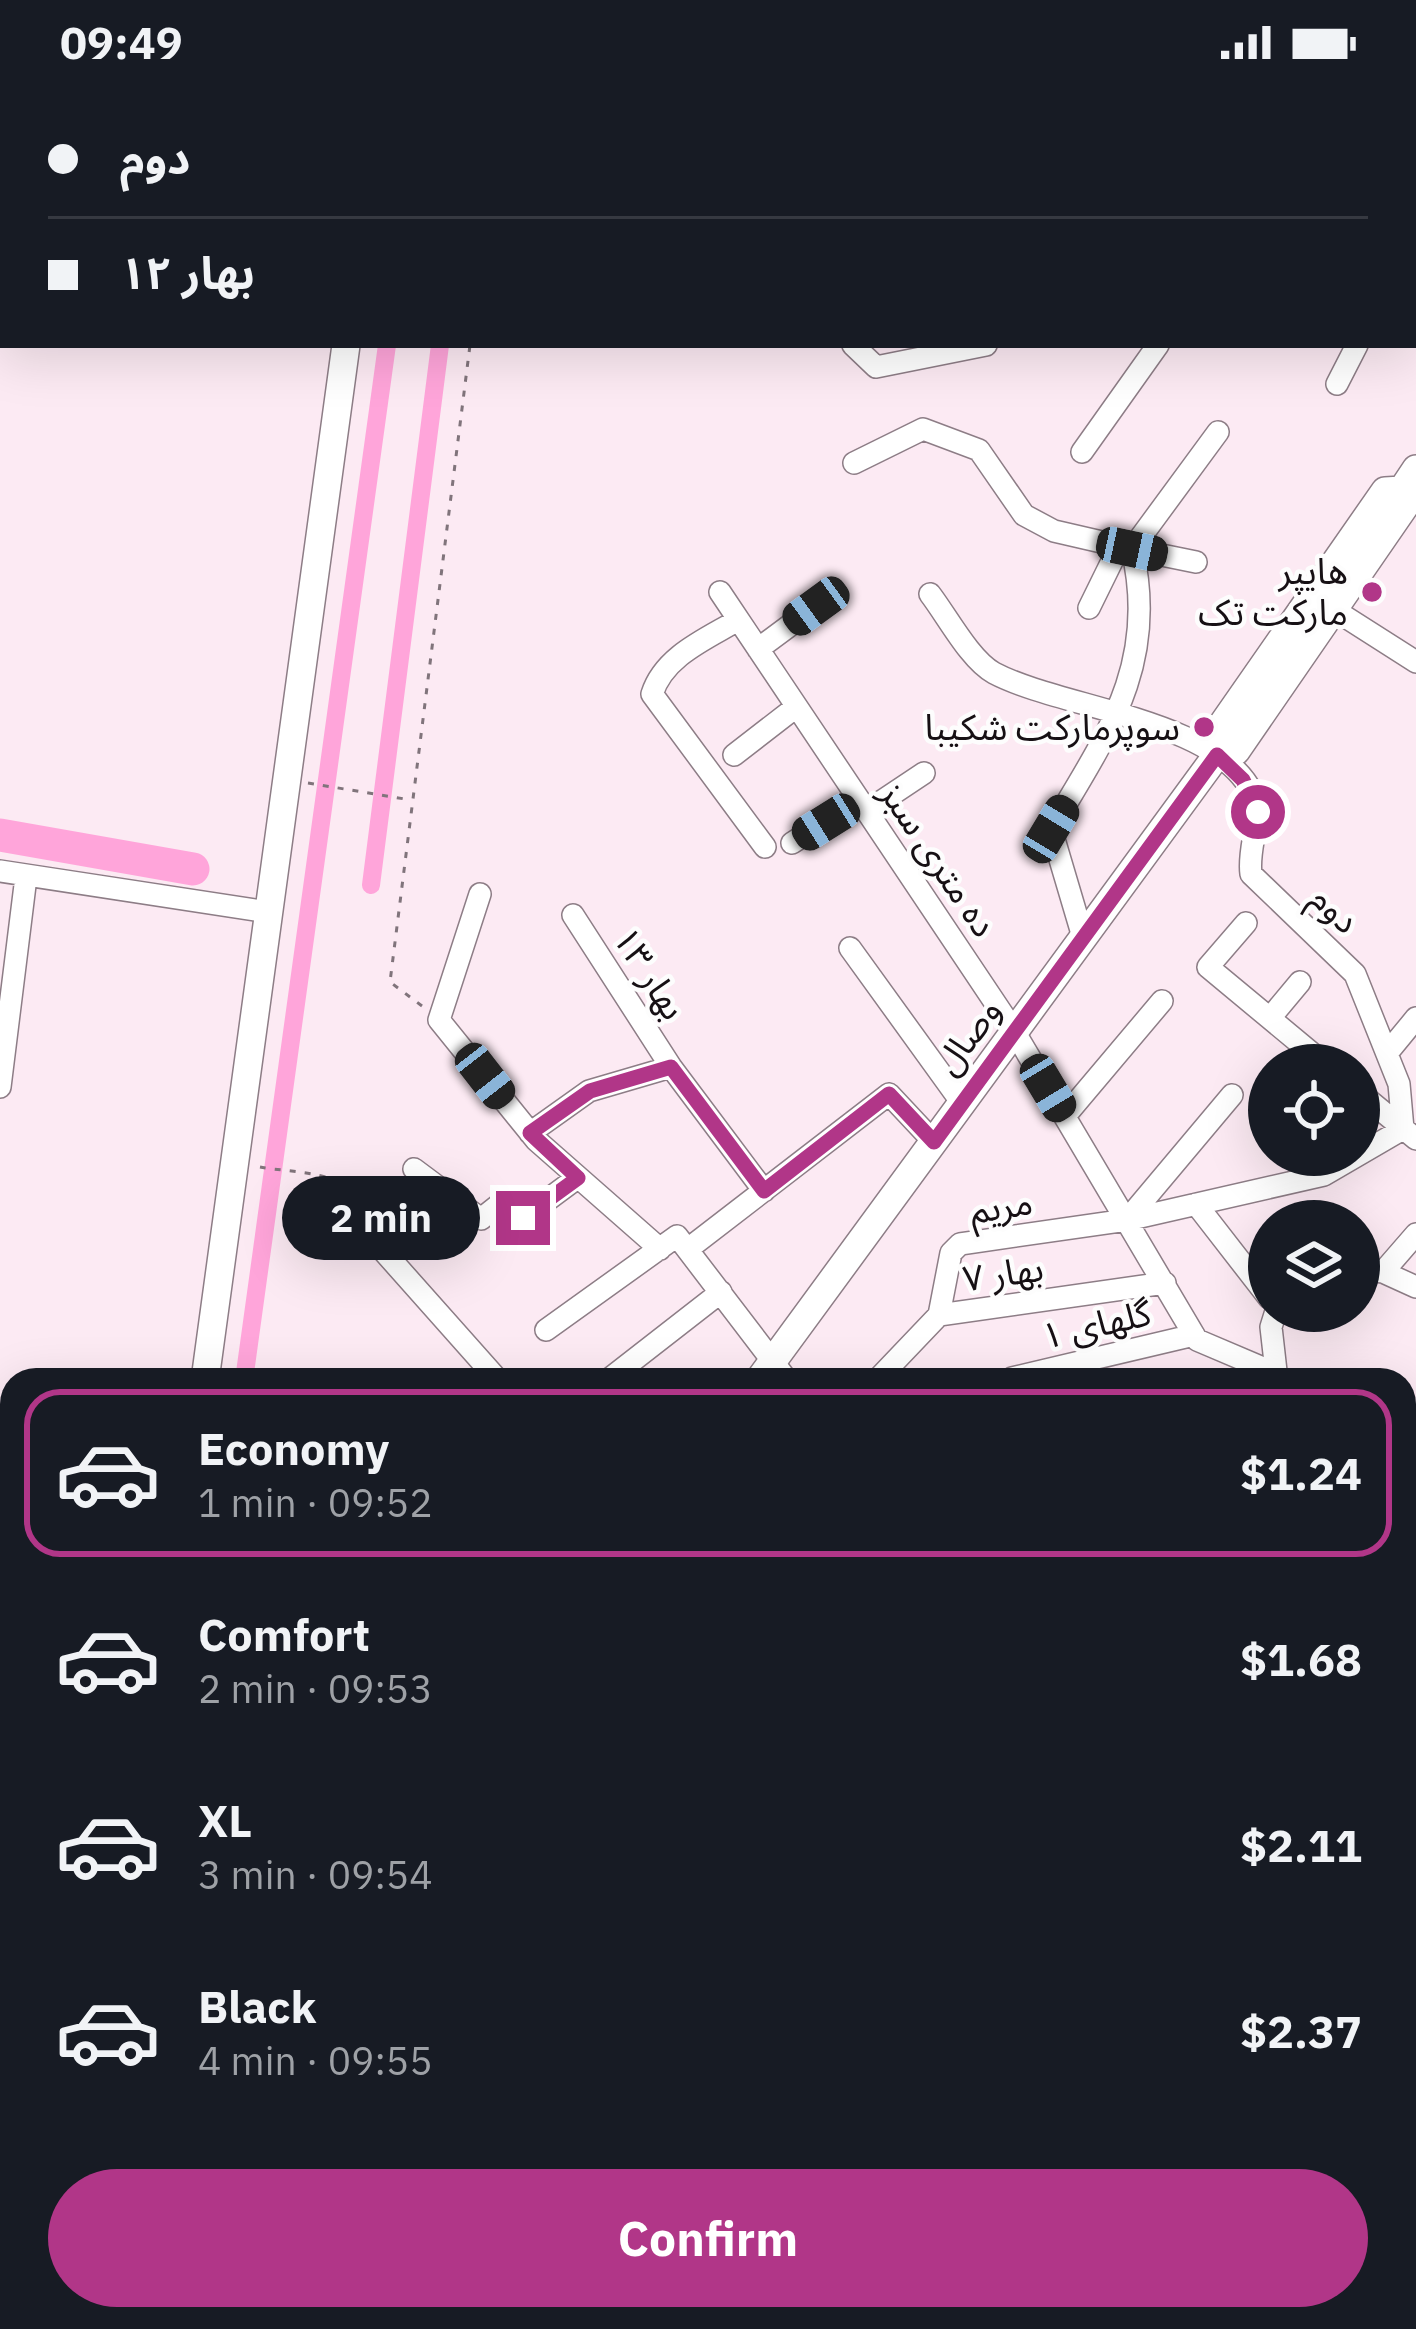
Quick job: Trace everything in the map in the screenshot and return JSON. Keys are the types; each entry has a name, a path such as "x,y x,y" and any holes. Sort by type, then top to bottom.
{"main road":[{"path":"207,1368 346,348"},
{"name":"وصال","path":"776,1368 962,1103 1217,755 1236,752 1323,603 1407,503 1409,480"}],"street":[{"path":"856,348 876,367 971,348"},
{"path":"1082,452 1155,348"},
{"path":"1336,384 1355,348"},
{"path":"854,464 922,429 979,450 1024,515 1054,530 1196,562"},
{"path":"1089,608 1125,549 1218,432"},
{"path":"1084,937 1051,829 1121,712 1143,597 1125,549"},
{"name":"ده متری سبز","path":"720,592 1014,1031 1194,1336"},
{"path":"930,594 991,672 1121,712 1217,755"},
{"path":"1323,603 1416,662"},
{"path":"758,649 816,606"},
{"path":"738,620 678,656 656,680 652,694 765,847"},
{"path":"734,755 796,706"},
{"name":"دوم","path":"1217,755 1243,780 1258,812 1248,854 1251,874 1355,974 1400,1084 1409,1134"},
{"path":"792,843 924,773"},
{"path":"0,872 268,912"},
{"path":"0,1087 26,877"},
{"path":"479,894 440,1020 530,1133 578,1178 675,1245 721,1292 770,1368"},
{"name":"بهار ۱۳","path":"573,915 671,1067 764,1191"},
{"path":"1246,922 1208,967 1301,1044"},
{"path":"850,948 962,1103"},
{"path":"1270,1018 1300,982"},
{"path":"1065,1116 1162,1001"},
{"path":"1388,1052 1416,1018"},
{"name":"بهار ۱۳","path":"530,1133 590,1091 671,1067"},
{"path":"546,1330 764,1191 889,1094 934,1142"},
{"path":"1127,1220 1232,1095"},
{"path":"1127,1220 1324,1175 1409,1134 1380,1110"},
{"path":"415,1169 481,1219 505,1200 523,1218 578,1178"},
{"path":"1196,1204 1248,1271"},
{"name":"مریم","path":"940,1316 951,1253 960,1244 1127,1220"},
{"path":"362,1227 484,1368"},
{"path":"1383,1272 1416,1234"},
{"path":"1380,1272 1416,1287"},
{"name":"بهار ۷","path":"889,1368 940,1316 1165,1282"},
{"path":"623,1368 721,1292"},
{"path":"1272,1332 1276,1368"},
{"path":"1194,1336 1259,1368"},
{"name":"گلهای ۱","path":"1055,1368 1194,1336"}],"path":[{"path":"440,1020 390,982 470,348"},
{"path":"308,783 413,801"},
{"path":"254,1166 345,1182 357,1195 362,1227"}],"waterway":[{"path":"246,1368 387,348"},
{"path":"371,885 440,348"},
{"path":"0,835 193,869"}],"place":[{"name":"هایپر مارکت تک","path":"1372,592"},
{"name":"سوپرمارکت شکیبا","path":"1204,727"}],"route":[{"path":"523,1218 578,1178 530,1133 590,1091 671,1067 764,1191 889,1094 934,1142 1217,755 1243,780 1258,812"}]}
